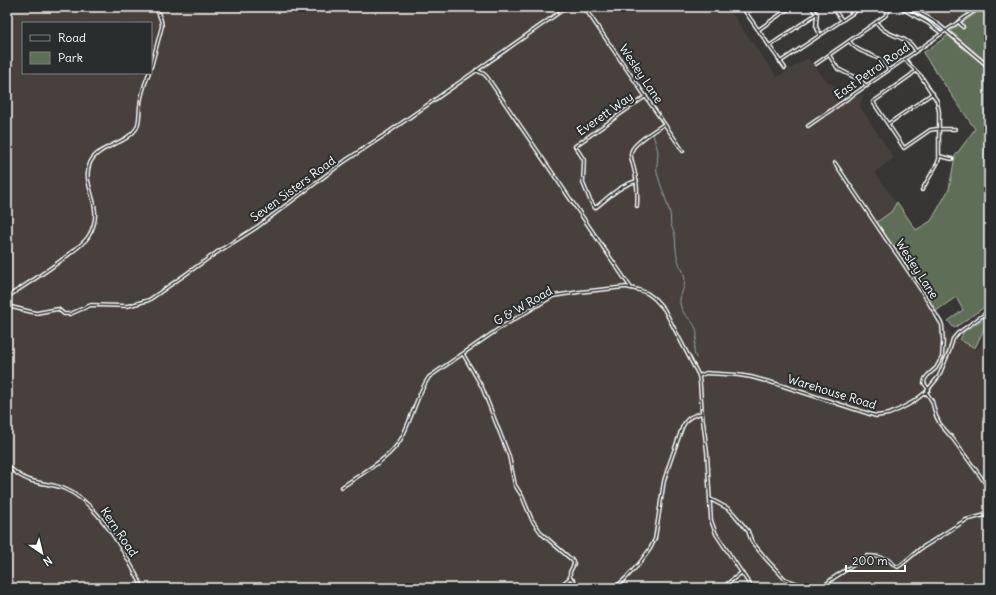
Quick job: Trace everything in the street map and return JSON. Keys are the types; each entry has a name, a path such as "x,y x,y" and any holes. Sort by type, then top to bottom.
{"street":[{"path":"152,64 162,26 162,20 156,7"},
{"name":"Seven Sisters Road","path":"7,306 36,313 58,310 64,314 70,314 91,305 128,306 149,300 216,253 257,227 346,161 567,7"},
{"name":"Wesley Lane","path":"586,7 683,151"},
{"path":"742,7 785,68"},
{"path":"746,13 755,7"},
{"path":"758,30 791,7"},
{"path":"811,7 817,17 816,26 820,35"},
{"path":"832,7 842,20"},
{"path":"841,7 854,12"},
{"path":"780,62 862,7"},
{"path":"816,64 887,14 891,7"},
{"path":"899,7 928,23 942,34"},
{"path":"908,7 927,17 946,31 989,67"},
{"name":"East Petrol Road","path":"808,126 980,7"},
{"path":"769,46 816,14"},
{"path":"876,22 884,31 909,42 916,51"},
{"path":"959,22 963,27"},
{"path":"849,41 857,49 876,57 889,71"},
{"path":"829,55 838,69 857,78 867,86"},
{"path":"905,59 921,76 933,93 939,108 939,156 937,164 922,190"},
{"path":"476,70 487,77 631,288"},
{"path":"915,71 873,102 904,148 930,130 939,128 955,128"},
{"path":"7,297 59,263 88,238 92,229 95,214 94,202 88,178 90,164 99,152 135,130 137,126 140,104 149,74"},
{"path":"888,125 933,93"},
{"name":"Everett Way","path":"637,181 631,182 619,189 595,208 583,183 584,160 575,146 646,96"},
{"path":"637,206 637,181 631,158 631,150 641,140 664,124"},
{"path":"939,156 952,159"},
{"name":"Wesley Lane","path":"835,163 899,256 942,325 942,357 936,368 925,379 924,383 929,390"},
{"name":"G & W Road","path":"342,487 393,450 405,431 422,386 428,377 500,328 553,296 626,287 631,288 647,293 664,309 699,376 707,452 710,520 713,530 752,588"},
{"name":"Warehouse Road","path":"699,376 706,373 751,377 876,416 889,414 913,402 929,390 943,368 953,339 958,333 989,311"},
{"path":"463,354 484,390 509,456 516,486 532,520 542,534 574,562 570,572 570,578"},
{"path":"926,392 932,401 934,412 940,424 953,439 989,488"},
{"path":"614,588 633,572 653,544 656,535 668,465 684,423 688,418 702,413"},
{"name":"Kern Road","path":"7,465 18,475 28,480 67,489 93,509 118,543 143,588"},
{"path":"710,499 729,509 734,514 748,531 752,542 785,580 810,588"},
{"path":"822,588 832,579 867,556 881,558 898,567 920,549 966,520 989,514"},
{"path":"722,588 741,573"},
{"path":"557,588 570,578"},
{"path":"570,578 580,588"}],"shaded area":[{"path":"7,7 564,7 490,60 491,61 570,7 727,7 777,77 808,58 828,82 853,97 863,95 860,107 894,158 875,172 936,261 945,293 929,302 950,333 977,351 987,331 989,332 989,588 7,588"},
{"path":"915,7 966,7 969,11 947,26 942,23 942,21"}],"green space":[{"path":"985,7 989,7 989,64 950,31"},
{"path":"949,36 989,70 989,304 954,328 948,321 963,310 956,297 936,311 877,222 891,212 897,202 916,230 931,221 949,189 955,156 975,129 923,53"},
{"path":"989,314 989,329 985,327 975,348 960,340 964,331"}],"waterway":[{"path":"653,134 658,152 657,173 670,213 679,264 684,276 685,283 680,304 682,310 694,325 697,333 694,346 694,354 696,358"}]}
